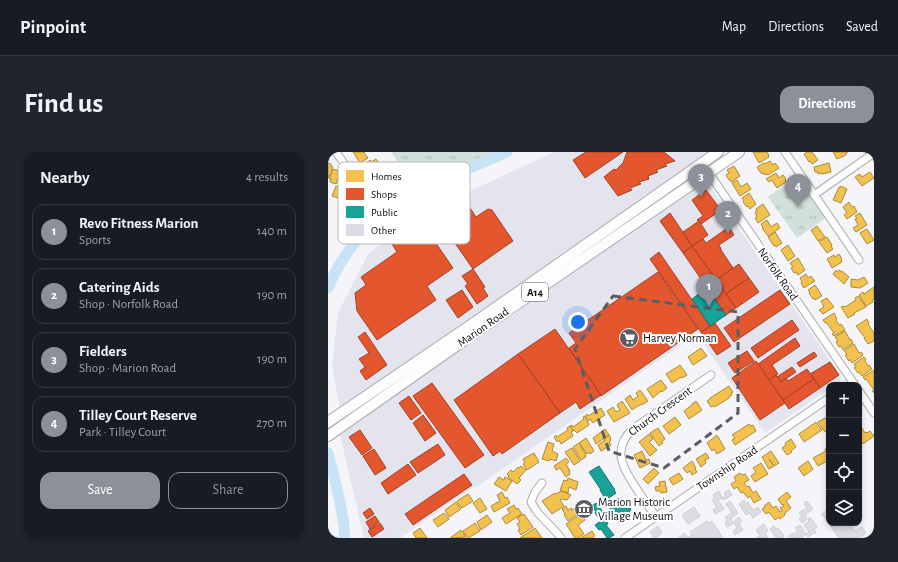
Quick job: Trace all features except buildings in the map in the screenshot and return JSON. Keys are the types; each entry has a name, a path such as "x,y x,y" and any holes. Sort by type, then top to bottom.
{"main road":[{"name":"Marion Road","path":"330,420 471,325 718,152"},
{"name":"Marion Road","path":"330,435 476,332 739,152"}],"street":[{"path":"336,152 343,162"},
{"path":"785,152 859,260"},
{"path":"814,195 874,154"},
{"name":"Norfolk Road","path":"702,163 851,382"},
{"name":"Church Crescent","path":"656,517 625,470 620,456 622,444 626,435 633,429 711,375"},
{"path":"862,395 874,413"},
{"name":"Township Road","path":"626,538 826,400"},
{"path":"542,483 535,492 531,502 538,513 561,538"}],"highlighted area":[{"path":"613,296 738,312 738,413 664,468 609,451 575,349"}],"shaded area":[{"path":"554,152 710,152 340,410 332,365 338,313 368,254 381,244 470,244 470,191"},
{"path":"703,182 710,186 841,376 840,382 826,382 826,391 765,433 697,334 475,488 474,487 400,538 364,538 340,435"}],"green space":[{"path":"391,152 499,152 470,165 470,162 398,162"},
{"path":"798,175 827,217 797,238 768,197"}],"waterway":[{"path":"470,168 507,152"},
{"path":"328,288 343,259 355,244"},
{"path":"328,453 341,506 345,538"}],"place":[{"name":"Fielders","path":"701,197"},
{"name":"Tilley Court Reserve","path":"798,207"},
{"name":"Catering Aids","path":"728,234"},
{"name":"Revo Fitness Marion","path":"709,307"},
{"name":"Harvey Norman","path":"629,338"},
{"name":"Marion Historic Village Museum","path":"584,509"}]}
